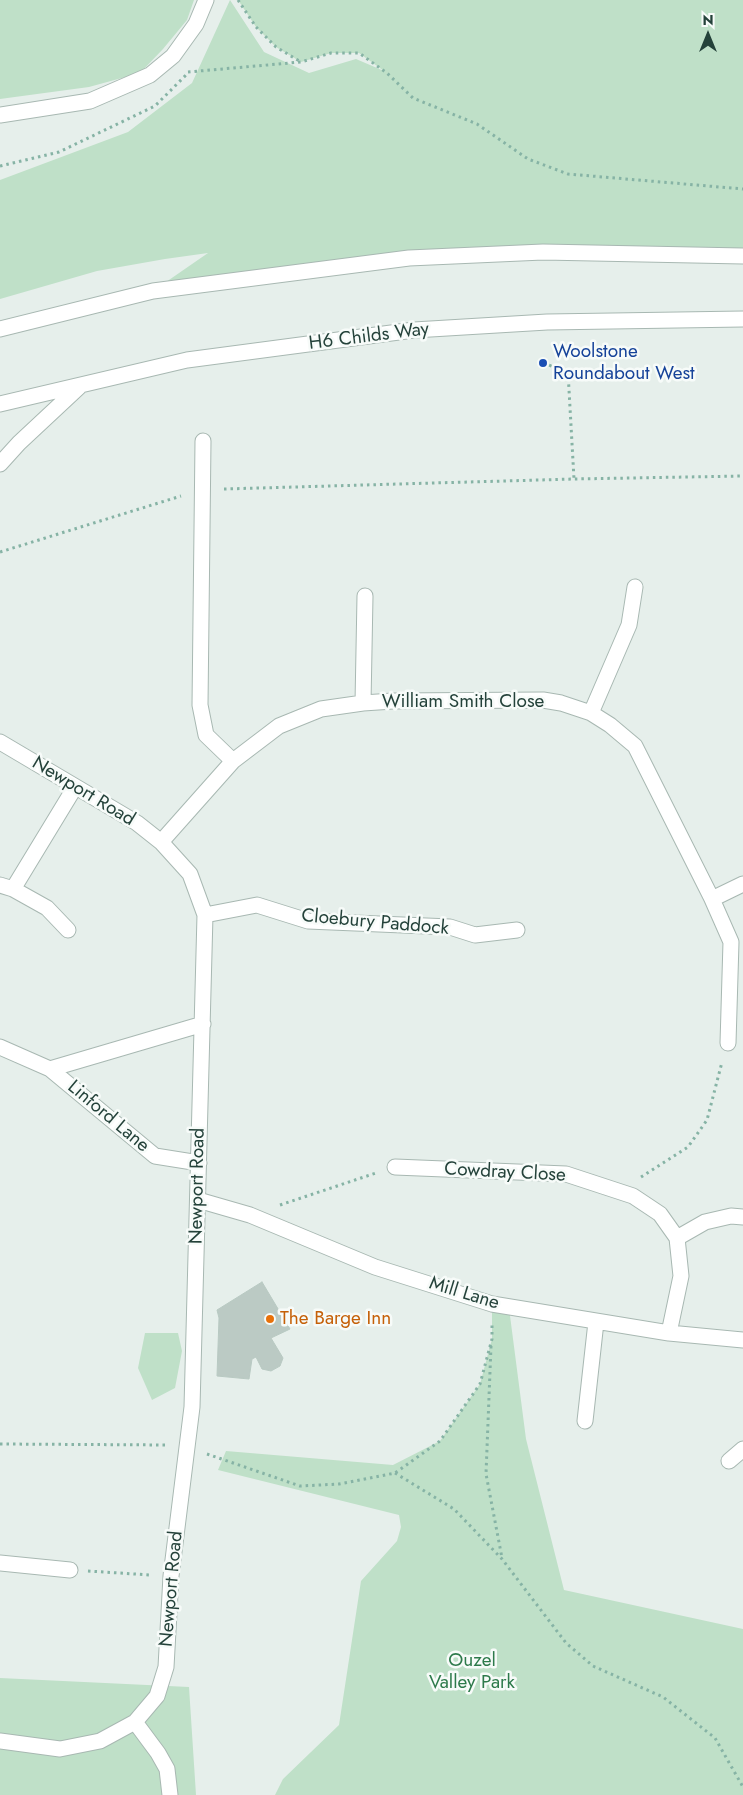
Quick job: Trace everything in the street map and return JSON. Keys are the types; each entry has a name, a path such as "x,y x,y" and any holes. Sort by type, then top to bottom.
{"street":[{"path":"0,115 90,101 150,75 173,56 196,24 206,0"},
{"path":"0,329 153,291 408,258 543,252 743,256"},
{"name":"H6 Childs Way","path":"0,404 187,360 414,330 547,322 743,319"},
{"path":"0,464 19,443 80,386"},
{"path":"203,441 200,705 206,735 233,761"},
{"path":"591,713 629,625 635,587"},
{"name":"William Smith Close","path":"363,703 365,596"},
{"name":"William Smith Close","path":"161,842 233,761 279,726 321,710 363,703 473,699 543,700 561,703 591,713 610,725 635,746 712,899 731,942 728,1042"},
{"name":"Newport Road","path":"0,742 136,823 161,842 190,874 205,915 192,1407 170,1576 166,1667 157,1696 135,1722 100,1741 60,1749 0,1741"},
{"path":"68,930 47,908 6,887 75,787"},
{"path":"712,899 743,884"},
{"name":"Cloebury Paddock","path":"205,915 257,905 308,921 450,927 475,935 517,930"},
{"name":"Linford Lane","path":"50,1069 203,1024"},
{"name":"Linford Lane","path":"0,1047 50,1069 155,1156 199,1163"},
{"name":"Cowdray Close","path":"396,1167 566,1174 633,1196 660,1214 677,1238 681,1276 669,1333"},
{"name":"Mill Lane","path":"198,1200 250,1215 374,1267 492,1304 669,1333 743,1340"},
{"path":"677,1238 705,1222 731,1216 743,1217"},
{"path":"584,1421 596,1322"},
{"path":"729,1461 743,1449"},
{"path":"0,1563 70,1570"},
{"path":"135,1722 158,1753 167,1769 170,1795"}],"path":[{"path":"238,0 256,26 276,47 301,62"},
{"path":"150,75 301,62 331,54 359,54 387,73 413,98 476,124 528,159 568,174 743,189"},
{"path":"543,363 568,372 574,479"},
{"path":"0,552 203,490 743,476"},
{"path":"633,1196 641,1177 688,1147 707,1120 728,1042"},
{"path":"250,1215 396,1167"},
{"path":"492,1304 486,1474 502,1559"},
{"path":"202,1452 300,1486 339,1484 395,1473 440,1441 480,1384 492,1338"},
{"path":"0,1444 170,1445"},
{"path":"395,1473 454,1509 502,1559 566,1643 594,1666 663,1697 715,1738 743,1787"},
{"path":"70,1570 170,1576"}],"green space":[{"path":"0,0 194,0 187,20 140,73 89,87 0,99"},
{"path":"230,0 264,52 309,73 356,59 384,71 359,53 331,53 301,62 276,47 256,27 238,0 743,0 743,256 543,252 153,291 208,253 97,271 0,299 0,180 128,132 192,83"},
{"name":"Ouzel Valley Park","path":"492,1304 509,1308 526,1439 564,1590 743,1629 743,1795 275,1795 283,1779 339,1725 361,1581 397,1541 401,1527 399,1515 218,1470 226,1451 393,1465 440,1441 480,1384 492,1339"},
{"path":"145,1333 178,1333 182,1351 175,1388 152,1400 138,1368"},
{"path":"0,1678 189,1687 196,1795 0,1795"}],"building":[{"path":"262,1282 290,1329 271,1338 283,1358 280,1366 271,1371 262,1369 256,1357 252,1359 249,1379 217,1376 219,1318 217,1310"}],"place":[{"name":"Woolstone Roundabout West","path":"543,363"},
{"name":"The Barge Inn","path":"270,1319"}]}
